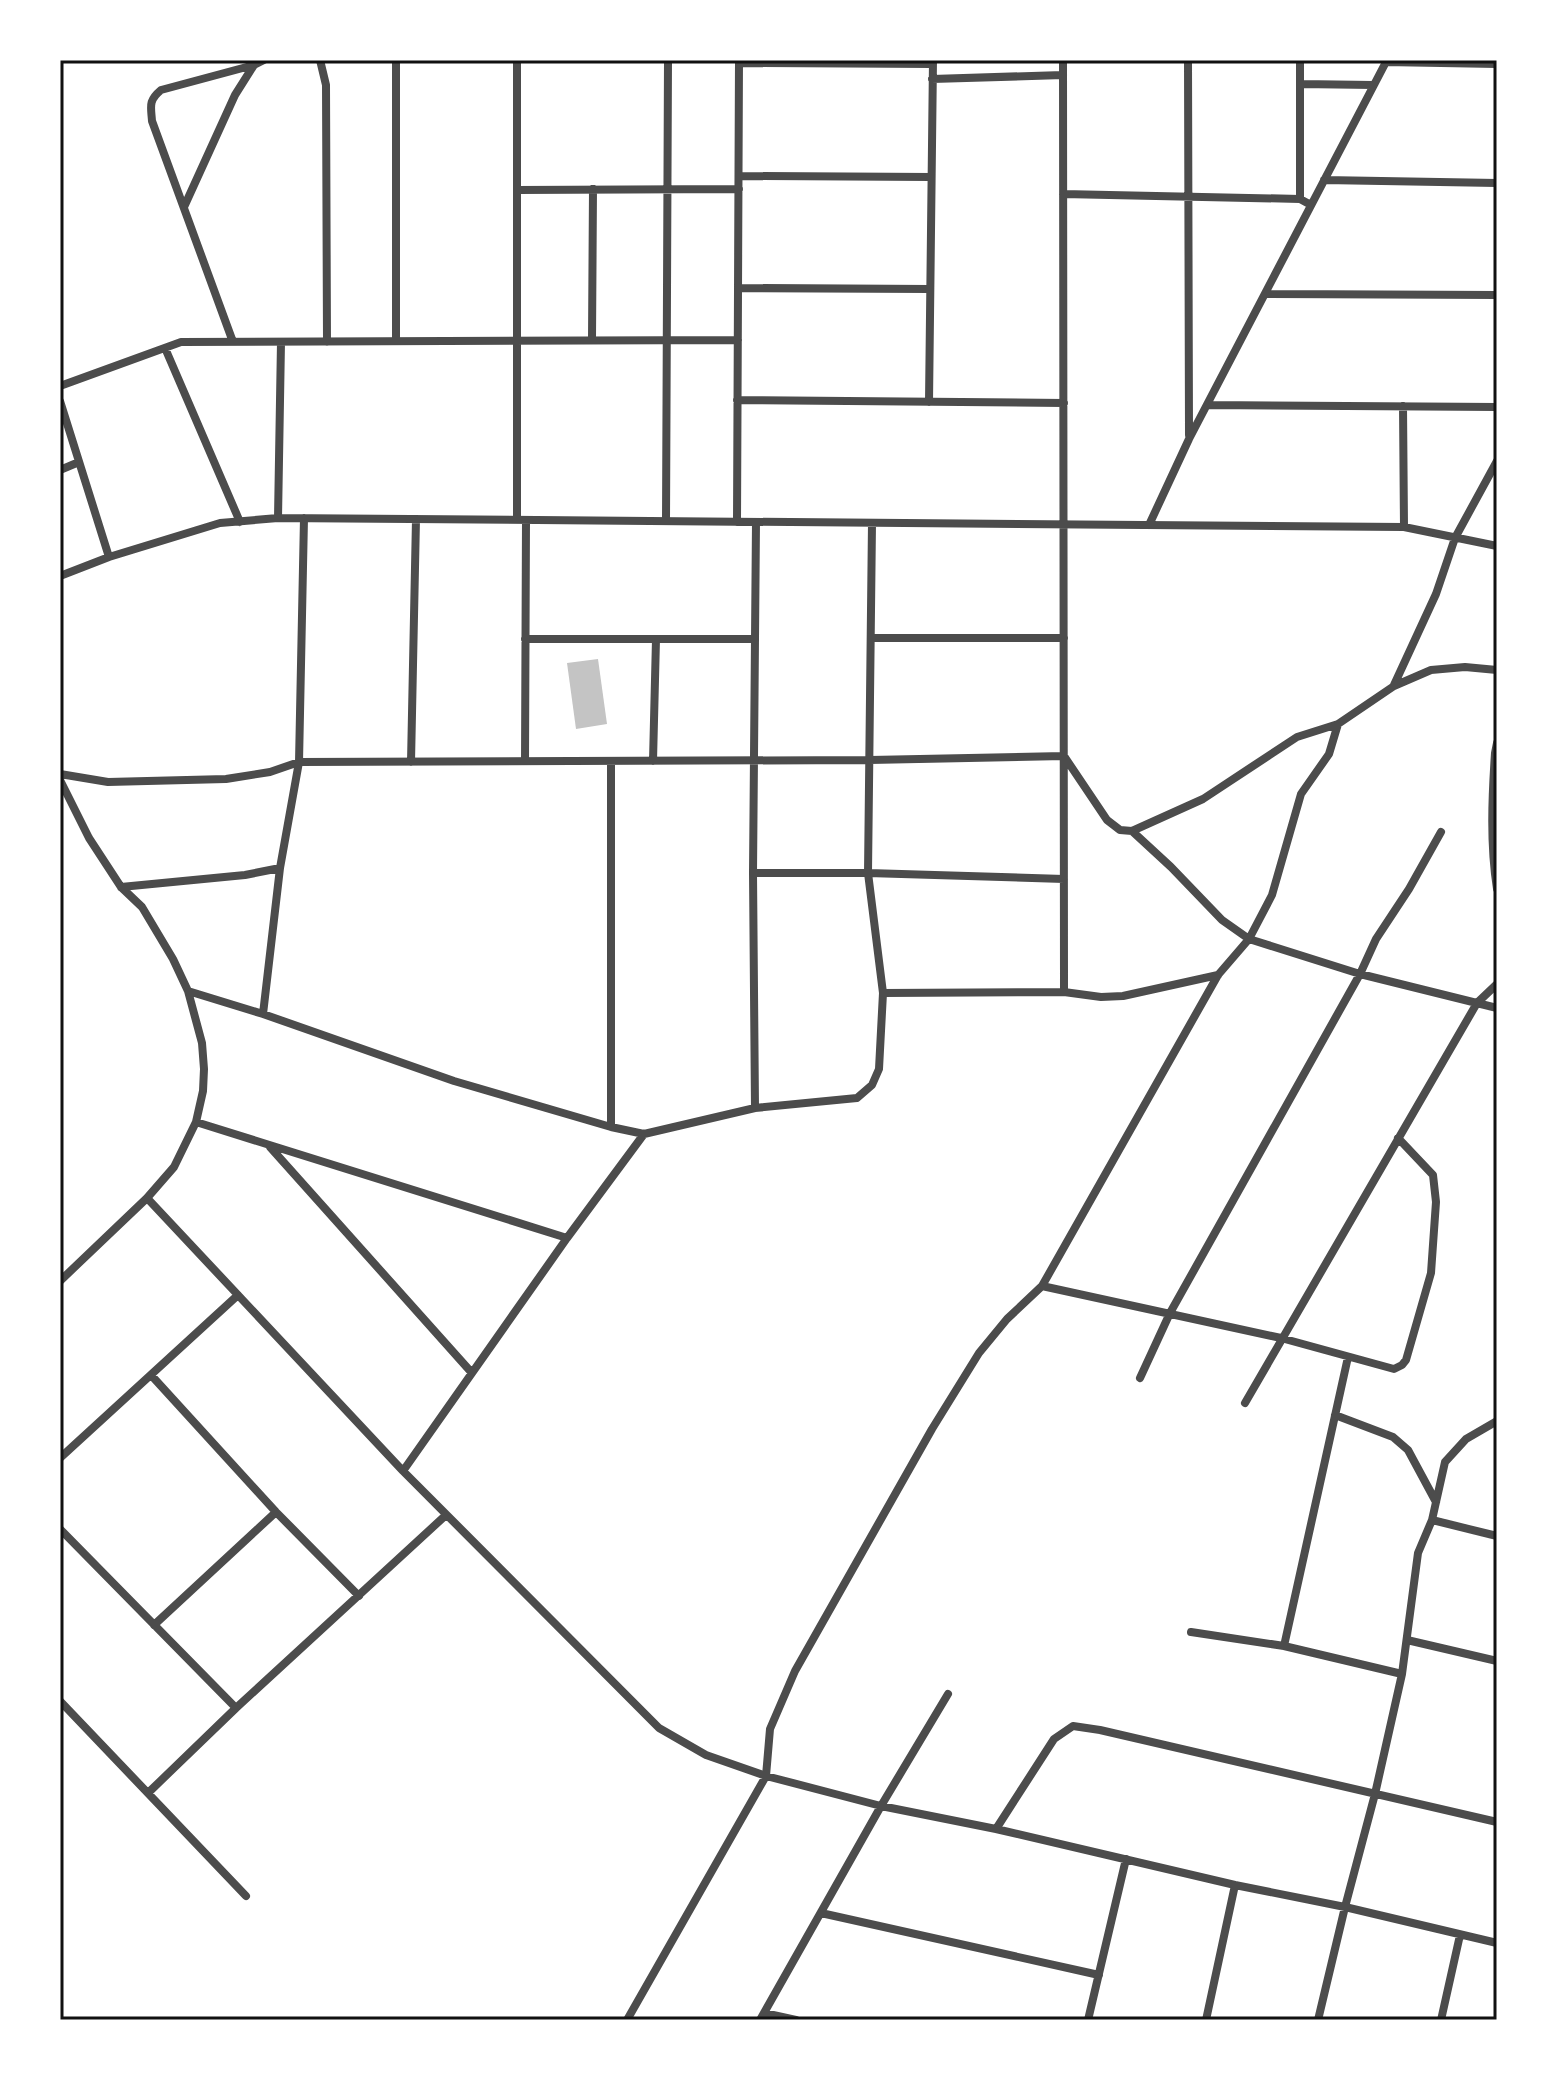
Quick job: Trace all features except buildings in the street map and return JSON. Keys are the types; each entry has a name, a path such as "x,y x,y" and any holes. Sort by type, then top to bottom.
{"street":[{"path":"233,342 152,121 151,104 153,97 161,90 264,60"},
{"path":"320,60 326,85 327,342"},
{"path":"396,60 396,341"},
{"path":"517,60 517,341 525,761"},
{"path":"666,521 668,60"},
{"path":"1063,60 1064,992"},
{"path":"1188,60 1189,439"},
{"path":"1300,60 1300,199"},
{"path":"1149,525 1189,439 1386,61 1497,64"},
{"path":"737,522 739,62 932,62 929,402"},
{"path":"184,207 235,95 254,65"},
{"path":"932,79 1063,75"},
{"path":"1300,84 1373,85"},
{"path":"739,176 931,177"},
{"path":"1324,180 1497,183"},
{"path":"592,340 593,189"},
{"path":"517,190 739,189"},
{"path":"1063,194 1300,199 1311,205"},
{"path":"738,288 930,289"},
{"path":"1265,294 1497,295"},
{"path":"60,386 181,342 738,340"},
{"path":"278,518 281,342"},
{"path":"165,348 240,522"},
{"path":"737,400 1064,403"},
{"path":"60,401 109,557"},
{"path":"1207,405 1497,407"},
{"path":"1403,406 1404,527"},
{"path":"1394,686 1436,594 1455,538 1497,461"},
{"path":"60,470 79,462"},
{"path":"60,576 109,557 220,523 278,518 1404,527 1497,546"},
{"path":"263,1014 280,868 299,762 304,518"},
{"path":"411,762 416,519"},
{"path":"755,1108 753,873 756,522"},
{"path":"188,991 454,1081 644,1134 755,1108 857,1098 872,1085 879,1069 883,993 868,873 872,523"},
{"path":"871,638 1064,638"},
{"path":"525,639 755,639"},
{"path":"653,761 656,639"},
{"path":"1064,756 1107,820 1120,830 1132,831 1203,799 1297,737 1338,724 1394,686 1431,670 1465,667 1497,670"},
{"path":"627,2020 766,1776 770,1729 795,1671 932,1429 979,1353 1007,1319 1042,1286 1218,975 1249,939 1272,895 1301,794 1329,754 1338,724"},
{"path":"1497,743 1492,815 1497,889"},
{"path":"60,774 108,782 226,779 270,772 299,762 870,760 1064,756"},
{"path":"611,761 611,1127"},
{"path":"60,780 79,821 121,887 142,907 159,932 188,991 202,1043 204,1069 196,1122 174,1167 147,1198 60,1281"},
{"path":"1132,831 1222,920 1249,939 1360,974 1497,1008"},
{"path":"1140,1378 1170,1313 1360,974 1376,939 1441,832"},
{"path":"121,887 245,875 280,868"},
{"path":"753,873 1064,879"},
{"path":"883,993 1064,992 1101,997 1123,996 1218,975"},
{"path":"1245,1403 1477,1003 1497,984"},
{"path":"196,1122 567,1238"},
{"path":"403,1471 644,1134"},
{"path":"1042,1286 1281,1338 1394,1369 1406,1360 1431,1273 1436,1202 1433,1175 1398,1138"},
{"path":"268,1144 472,1373"},
{"path":"147,1198 403,1471 659,1728 706,1755 766,1776 881,1806 996,1829 1497,1943"},
{"path":"60,1458 238,1295"},
{"path":"1284,1646 1348,1357"},
{"path":"151,1375 276,1512 359,1596"},
{"path":"1335,1415 1393,1437 1408,1450 1436,1503"},
{"path":"1318,2020 1402,1674 1418,1553 1432,1520 1445,1462 1466,1439 1497,1421"},
{"path":"154,1625 276,1512"},
{"path":"148,1793 446,1515"},
{"path":"1432,1520 1497,1536"},
{"path":"60,1529 236,1708"},
{"path":"1191,1632 1284,1646 1402,1674"},
{"path":"1407,1640 1497,1661"},
{"path":"796,2020 762,2016 948,1694"},
{"path":"60,1701 246,1896"},
{"path":"996,1829 1054,1739 1073,1726 1497,1822"},
{"path":"1088,2020 1126,1859"},
{"path":"1206,2020 1235,1885"},
{"path":"821,1913 1099,1975"},
{"path":"1441,2020 1460,1935"}]}
